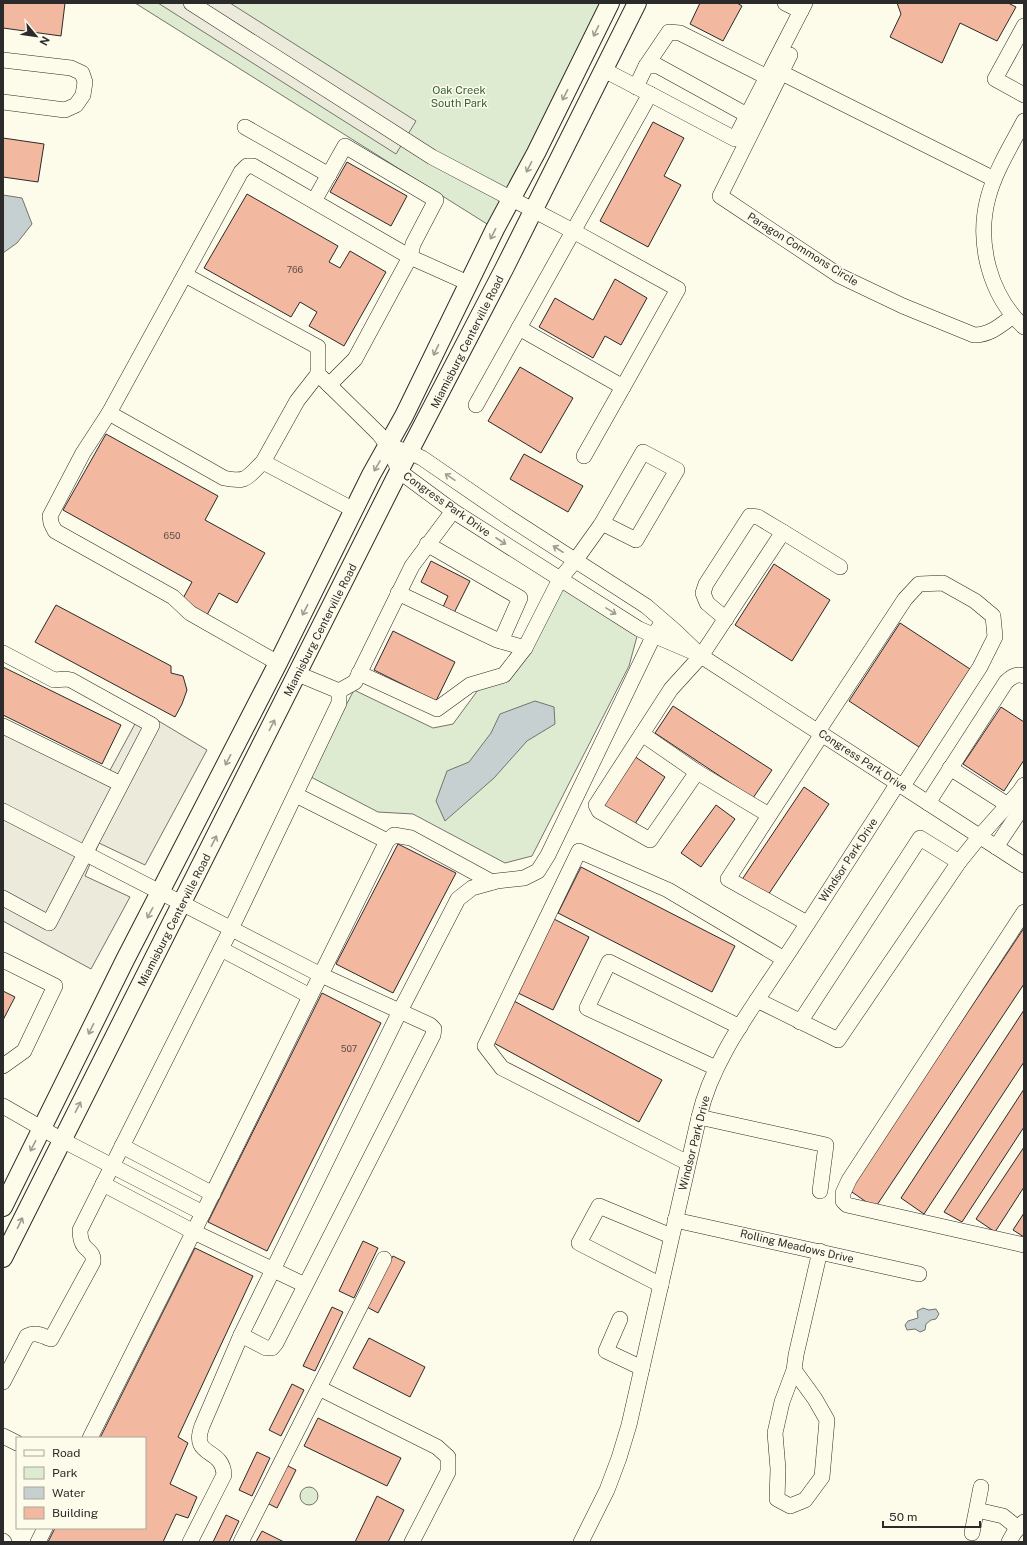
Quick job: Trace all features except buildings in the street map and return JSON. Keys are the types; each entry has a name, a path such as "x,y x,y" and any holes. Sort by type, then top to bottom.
{"main road":[{"name":"Miamisburg Centerville Road","path":"3,1207 125,960 388,446 495,229 512,200 610,3"},
{"name":"Miamisburg Centerville Road","path":"3,1258 399,471 533,211 637,3"},
{"path":"582,60 604,70"},
{"path":"278,663 298,674"}],"street":[{"path":"191,3 432,156 512,200 573,231 678,290 584,456"},
{"path":"604,70 735,139 803,7 785,3"},
{"path":"1024,26 995,79 1024,95"},
{"path":"636,87 646,66 669,32 680,34 767,77"},
{"name":"Paragon Commons Circle","path":"790,55 720,196 840,276 903,306 959,329 974,335 982,335 989,333 1014,316"},
{"path":"3,60 71,68 82,74 85,82 82,95 76,105 65,110 3,102"},
{"path":"646,66 658,66 747,115"},
{"path":"782,73 994,179"},
{"path":"476,405 650,94"},
{"path":"1024,121 1018,148 994,179 984,220 984,238 994,283 1002,299 1024,327"},
{"path":"245,128 329,175"},
{"path":"314,201 345,146 436,200 413,244 410,257 355,359 329,385"},
{"path":"278,663 190,612 173,597 55,531 51,523 50,516 83,453 109,413 241,172 247,166 253,166 410,257 468,283"},
{"path":"109,413 224,478 236,480 244,479 263,462 297,401 318,374 318,347 185,275"},
{"path":"519,328 623,387"},
{"path":"318,374 379,434 388,446"},
{"name":"Congress Park Drive","path":"388,446 409,452 422,458 508,517 646,606 701,656"},
{"name":"Congress Park Drive","path":"388,446 399,471 453,511 639,629 701,656 1024,865"},
{"path":"359,672 437,709 470,685 504,675 525,648 560,579 602,523 643,452 676,470 636,540 602,523"},
{"path":"263,462 354,510"},
{"path":"339,691 355,682 412,566 453,511"},
{"path":"726,619 707,603 702,593 706,584 750,516 758,517 840,567"},
{"path":"697,772 650,840 599,811 596,805 671,689 701,656 783,532"},
{"path":"427,544 520,598 501,642"},
{"name":"Windsor Park Drive","path":"582,1542 607,1490 629,1425 698,1117 716,1068 740,1027 807,923 980,667 995,637 993,616 975,601 943,583 919,584 905,599 728,879 807,923"},
{"path":"398,593 501,642 525,648"},
{"path":"190,1542 224,1476 224,1468 221,1462 201,1445 198,1436 241,1335 400,1011 458,900 472,888 492,882 524,878 538,871 548,855 654,635 663,620"},
{"path":"3,654 54,680 71,680 152,725 49,923 3,898"},
{"path":"298,674 339,691"},
{"path":"928,803 1006,682 1012,676 1024,676"},
{"path":"3,1382 27,1336 32,1333 36,1333 51,1339 93,1262 94,1256 83,1245 80,1230 231,929 296,795 339,703 339,691"},
{"path":"3,726 121,784"},
{"path":"642,734 697,772 769,815"},
{"path":"950,768 1008,805"},
{"path":"757,1000 838,1040 959,862 1024,785"},
{"path":"296,795 387,841"},
{"path":"996,847 1024,805"},
{"path":"3,810 321,975 430,1025 434,1029 433,1036 272,1348 266,1348 241,1335"},
{"path":"91,1437 213,1194 387,841 394,835 411,838 492,882"},
{"path":"800,1022 920,838 959,862"},
{"path":"688,1163 502,1068 485,1046 579,851 668,890 784,959"},
{"path":"1024,912 849,1180 843,1193 843,1201 848,1205 1024,1245"},
{"path":"221,949 310,996"},
{"path":"3,960 55,986 24,1051 3,1066"},
{"path":"716,1068 587,1008 609,962 740,1027"},
{"path":"3,1106 62,1140 203,1213"},
{"path":"698,1117 826,1145 820,1191"},
{"path":"122,1146 213,1194"},
{"path":"103,1184 194,1232 305,1285"},
{"path":"660,1285 579,1243 599,1206 671,1236"},
{"name":"Rolling Meadows Drive","path":"675,1220 919,1274"},
{"path":"794,1370 815,1399 827,1420 822,1477 805,1500 790,1506 777,1499 778,1469 776,1432 782,1402 794,1370 796,1355 820,1251"},
{"path":"241,1542 384,1259"},
{"path":"620,1319 606,1351 642,1368"},
{"path":"319,1388 437,1447 448,1457 448,1472 412,1542"},
{"path":"3,1436 16,1442"},
{"path":"972,1533 981,1487"},
{"path":"977,1510 1003,1516 1021,1525 1009,1542"},
{"path":"38,1542 44,1529"}],"green space":[{"name":"Oak Creek South Park","path":"135,3 610,3 495,229"},
{"path":"560,579 639,629 629,666 532,856 505,863 413,814 378,812 309,776 354,690 433,728 453,724 478,690 508,680"},
{"path":"309,1487 315,1490 318,1496 315,1502 309,1505 303,1502 300,1496 303,1490"}],"shaded area":[{"path":"158,3 230,3 416,121 396,154"},
{"path":"142,711 207,750 145,865 99,843 85,876 130,897 91,969 3,921 3,720 109,772"}],"water":[{"path":"3,195 22,198 32,224 17,243 3,253"},
{"path":"535,701 554,707 555,724 527,741 494,778 445,821 436,801 447,771 469,762 491,733 500,714"},
{"path":"923,1308 929,1310 936,1309 939,1314 936,1319 931,1320 926,1324 925,1330 920,1332 915,1329 907,1330 905,1325 908,1321 918,1318 917,1311"}]}
